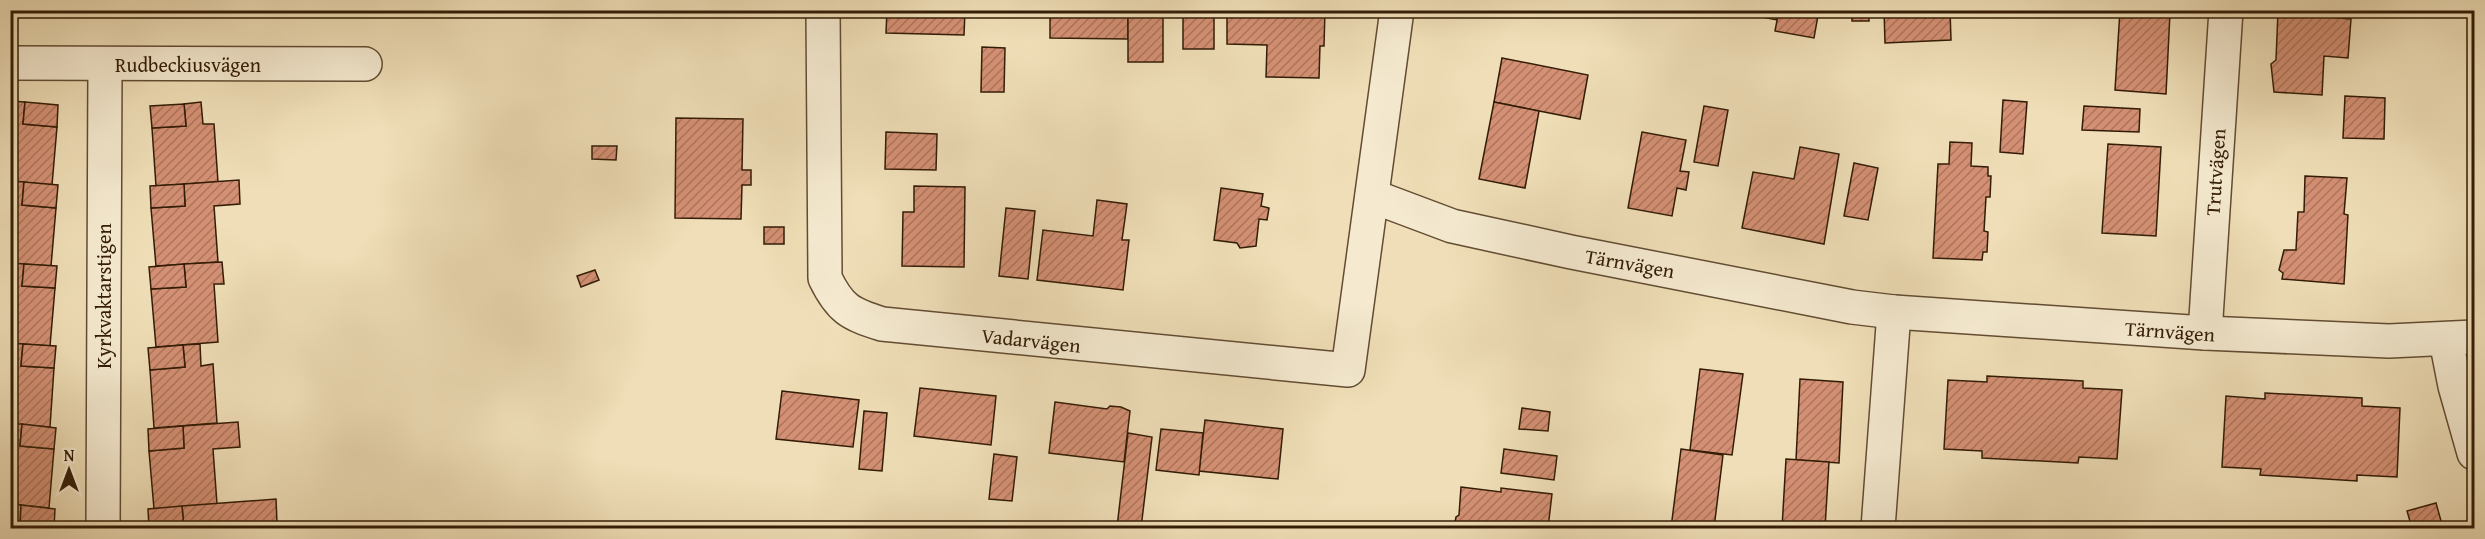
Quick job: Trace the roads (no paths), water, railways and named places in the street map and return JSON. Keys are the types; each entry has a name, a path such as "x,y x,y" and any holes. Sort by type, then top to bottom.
{"street":[{"name":"Vadarvägen","path":"823,10 825,278 836,300 853,314 872,321 882,324 1348,370 1372,196"},
{"path":"1372,196 1397,10"},
{"name":"Trutvägen","path":"2205,333 2226,10"},
{"name":"Rudbeckiusvägen","path":"10,63 365,64"},
{"name":"Kyrkvaktarstigen","path":"103,528 105,63"},
{"name":"Tärnvägen","path":"1372,196 1452,226 1852,307 1894,312 2205,333 2389,341 2460,338 2455,386 2475,453"},
{"path":"1878,528 1894,312"}]}
